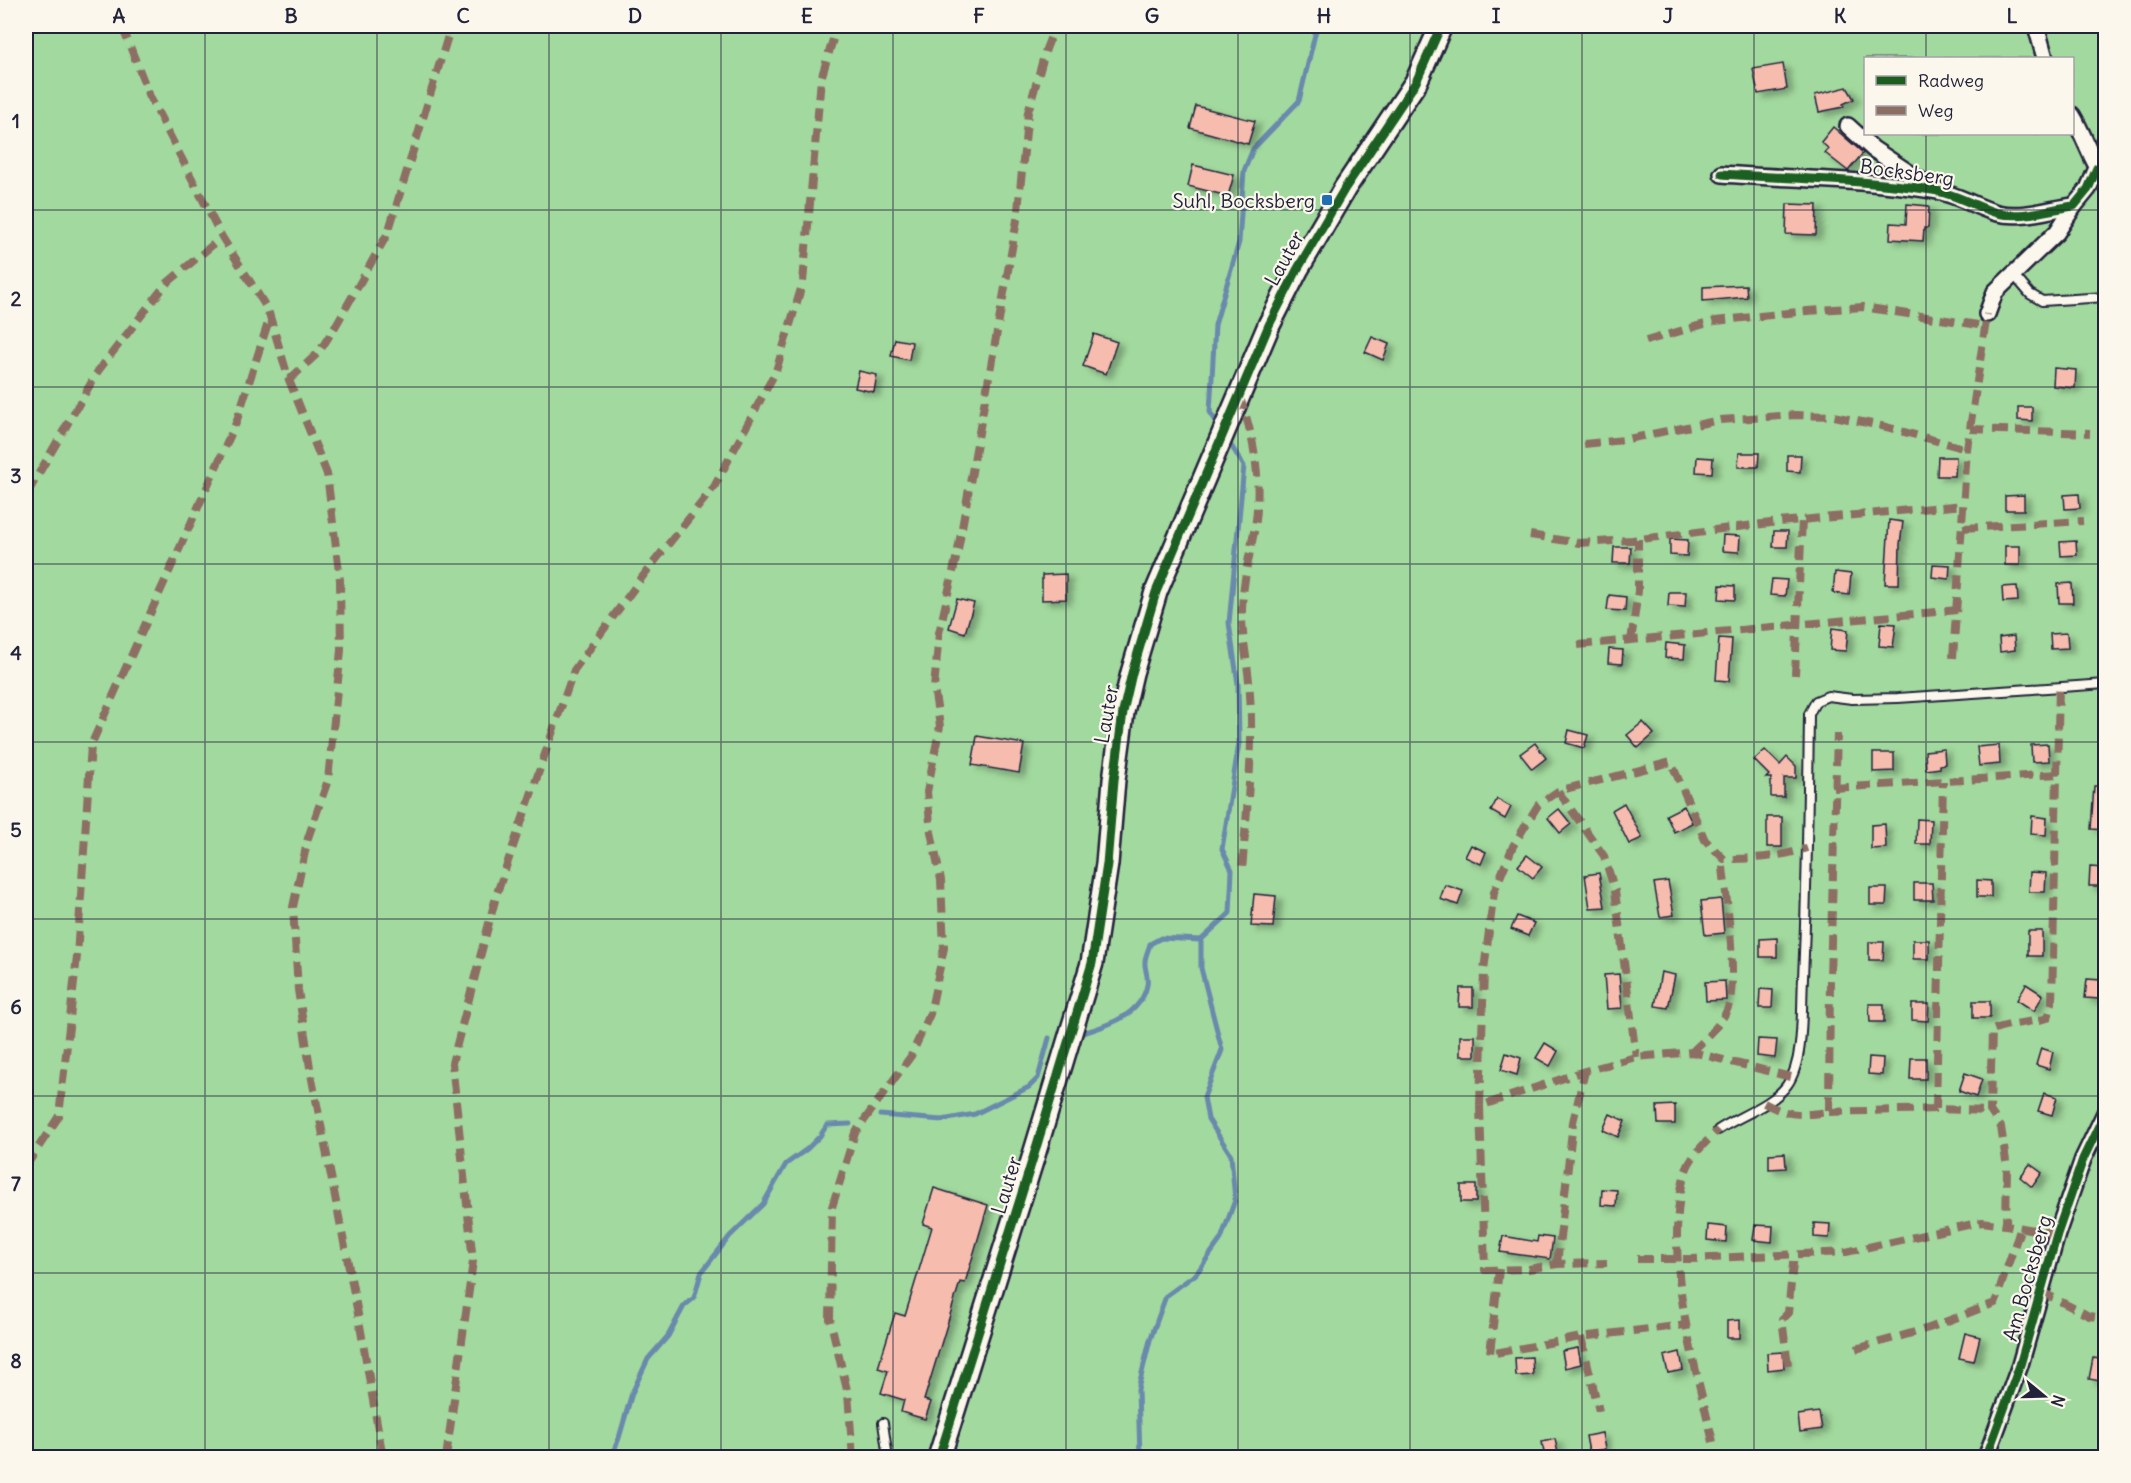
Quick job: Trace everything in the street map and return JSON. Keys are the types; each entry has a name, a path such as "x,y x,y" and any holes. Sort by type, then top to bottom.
{"street":[{"name":"Lauter","path":"939,1458 1092,963 1107,864 1114,780 1123,712 1156,591 1269,325 1297,270 1344,188 1416,82 1441,26"},
{"path":"2036,26 2045,57"},
{"path":"1987,314 1995,292 2057,232 2074,206 2101,175 2074,117"},
{"name":"Bocksberg","path":"1848,126 1873,149 1934,190"},
{"name":"Bocksberg","path":"1722,174 1871,183 1934,190 1957,196 1997,213 2025,215 2074,206"},
{"name":"Am Bocksberg","path":"1986,1458 2020,1365 2053,1244 2083,1159 2106,1110"}],"lane":[{"path":"2013,273 2030,294 2042,301 2106,297"},
{"path":"1718,1130 1735,1118 1774,1098 1786,1085 1795,1070 1800,1041 1806,916 1809,714 1816,700 1828,696 1852,699 1898,698 2106,684"},
{"path":"883,1423 888,1458"}],"green space":[{"path":"26,26 2105,26 2105,1457 26,1457"}],"building":[{"path":"1783,64 1787,89 1758,94 1753,69"},
{"path":"1847,87 1854,99 1843,104 1844,107 1819,112 1815,95"},
{"path":"1196,106 1255,121 1248,144 1190,128"},
{"path":"1833,127 1863,153 1848,171 1825,153 1829,149 1821,142"},
{"path":"1193,165 1234,175 1228,196 1188,186"},
{"path":"1787,204 1817,205 1816,235 1786,234"},
{"path":"1907,204 1929,206 1928,228 1924,228 1923,241 1890,239 1891,223 1906,224"},
{"path":"1746,285 1747,297 1703,301 1703,287"},
{"path":"1094,334 1117,342 1106,374 1083,366"},
{"path":"1372,337 1389,344 1383,360 1365,352"},
{"path":"895,339 912,342 909,360 891,356"},
{"path":"2054,368 2076,370 2075,388 2053,386"},
{"path":"859,371 877,375 874,392 855,388"},
{"path":"2018,407 2032,407 2032,421 2018,420"},
{"path":"1739,453 1759,453 1758,467 1738,467"},
{"path":"1787,455 1801,455 1800,472 1787,471"},
{"path":"1697,457 1713,458 1712,473 1696,472"},
{"path":"1938,457 1956,457 1955,476 1937,476"},
{"path":"2079,494 2080,508 2065,509 2064,495"},
{"path":"2024,495 2024,510 2005,510 2005,496"},
{"path":"1889,520 1903,522 1899,584 1885,584"},
{"path":"1774,531 1788,531 1787,547 1773,547"},
{"path":"1723,535 1740,536 1739,552 1722,551"},
{"path":"1670,539 1688,540 1687,556 1670,555"},
{"path":"2076,541 2077,555 2061,556 2060,542"},
{"path":"2005,546 2020,546 2020,565 2005,565"},
{"path":"1614,547 1631,547 1630,563 1613,563"},
{"path":"1933,564 1950,565 1949,579 1932,577"},
{"path":"1835,572 1851,574 1849,595 1833,593"},
{"path":"1066,574 1066,599 1042,600 1042,575"},
{"path":"1772,579 1787,580 1785,596 1770,595"},
{"path":"2072,583 2073,603 2059,603 2058,584"},
{"path":"1720,585 1735,586 1735,600 1719,599"},
{"path":"2017,586 2018,601 2003,602 2002,587"},
{"path":"1669,592 1686,592 1685,607 1668,606"},
{"path":"1609,595 1626,597 1625,611 1607,610"},
{"path":"957,599 974,603 965,633 949,628"},
{"path":"1881,623 1896,624 1893,647 1879,646"},
{"path":"1832,628 1848,630 1846,651 1830,650"},
{"path":"2067,633 2068,648 2051,649 2050,634"},
{"path":"2014,636 2015,650 2000,652 1999,638"},
{"path":"1719,638 1732,639 1729,681 1716,680"},
{"path":"1666,643 1685,645 1684,659 1665,658"},
{"path":"1609,649 1623,650 1622,664 1608,663"},
{"path":"1643,722 1654,734 1638,748 1627,735"},
{"path":"1569,730 1588,735 1584,748 1566,743"},
{"path":"977,736 1024,744 1019,773 972,765"},
{"path":"1535,743 1546,758 1532,769 1520,754"},
{"path":"2048,744 2049,761 2032,762 2031,745"},
{"path":"1999,745 2000,764 1979,766 1977,747"},
{"path":"1944,749 1945,764 1940,765 1940,768 1926,770 1925,751"},
{"path":"1765,750 1780,765 1787,757 1796,766 1796,778 1784,778 1784,797 1771,797 1771,778 1766,778 1769,775 1754,760"},
{"path":"1873,753 1894,753 1894,771 1873,772"},
{"path":"2094,786 2106,786 2106,830 2091,829"},
{"path":"1497,799 1511,807 1505,819 1491,811"},
{"path":"1624,803 1642,838 1629,844 1612,810"},
{"path":"1684,806 1692,823 1674,832 1666,815"},
{"path":"1559,809 1571,824 1560,833 1548,818"},
{"path":"2032,816 2047,818 2046,835 2031,834"},
{"path":"1767,817 1782,817 1782,847 1767,847"},
{"path":"1917,819 1931,820 1930,844 1916,844"},
{"path":"1885,824 1886,848 1871,849 1871,825"},
{"path":"1471,845 1486,852 1481,864 1465,857"},
{"path":"1527,855 1542,867 1533,878 1518,866"},
{"path":"2090,867 2105,868 2104,886 2089,886"},
{"path":"2030,872 2046,873 2045,892 2029,892"},
{"path":"1599,873 1605,907 1590,908 1585,875"},
{"path":"1977,880 1991,881 1991,897 1977,897"},
{"path":"1668,881 1674,915 1660,917 1654,883"},
{"path":"1914,883 1932,883 1933,900 1914,900"},
{"path":"1445,885 1463,891 1458,905 1440,899"},
{"path":"1870,888 1887,888 1886,905 1870,905"},
{"path":"1254,894 1276,896 1273,927 1251,926"},
{"path":"1721,899 1724,933 1705,935 1701,901"},
{"path":"1517,916 1534,923 1528,936 1511,929"},
{"path":"2028,931 2042,931 2042,956 2028,956"},
{"path":"1777,938 1777,957 1760,957 1760,939"},
{"path":"1913,940 1929,940 1929,959 1913,959"},
{"path":"1869,942 1884,942 1883,960 1869,960"},
{"path":"1661,972 1675,975 1668,1008 1655,1006"},
{"path":"1619,974 1622,1008 1607,1009 1604,975"},
{"path":"2087,979 2101,980 2100,999 2085,998"},
{"path":"1725,981 1726,1000 1706,1001 1705,982"},
{"path":"2026,984 2043,995 2034,1011 2017,1000"},
{"path":"1460,988 1473,988 1473,1007 1459,1007"},
{"path":"1760,989 1773,990 1772,1008 1759,1008"},
{"path":"1973,1001 1990,1001 1990,1018 1973,1018"},
{"path":"1869,1004 1884,1004 1884,1022 1870,1022"},
{"path":"1912,1004 1929,1004 1928,1021 1912,1020"},
{"path":"1460,1036 1475,1036 1475,1056 1460,1056"},
{"path":"1758,1039 1777,1040 1775,1058 1757,1056"},
{"path":"1545,1043 1558,1051 1550,1066 1536,1058"},
{"path":"2041,1048 2053,1052 2049,1069 2036,1065"},
{"path":"1506,1053 1521,1058 1517,1075 1501,1070"},
{"path":"1869,1057 1883,1058 1882,1075 1868,1074"},
{"path":"1911,1058 1926,1058 1926,1079 1910,1079"},
{"path":"1965,1073 1982,1079 1976,1097 1959,1091"},
{"path":"2044,1093 2057,1097 2052,1115 2038,1111"},
{"path":"1675,1105 1675,1124 1658,1124 1657,1106"},
{"path":"1610,1114 1625,1121 1618,1137 1603,1130"},
{"path":"1785,1153 1786,1168 1769,1169 1769,1154"},
{"path":"2030,1164 2042,1173 2032,1187 2020,1177"},
{"path":"1461,1185 1476,1185 1476,1202 1461,1202"},
{"path":"934,1188 988,1205 965,1283 960,1282 924,1400 931,1402 925,1419 901,1412 904,1400 881,1393 888,1371 878,1368 895,1313 905,1316 932,1227 923,1224"},
{"path":"1602,1189 1617,1190 1616,1206 1601,1205"},
{"path":"1814,1223 1830,1224 1829,1238 1814,1237"},
{"path":"1708,1225 1727,1227 1726,1242 1707,1240"},
{"path":"1755,1225 1773,1226 1772,1242 1753,1240"},
{"path":"1503,1236 1537,1242 1538,1236 1553,1238 1550,1259 1500,1252"},
{"path":"1740,1320 1740,1338 1727,1338 1727,1321"},
{"path":"1965,1333 1980,1337 1974,1361 1959,1358"},
{"path":"1578,1348 1581,1364 1565,1368 1562,1351"},
{"path":"1680,1352 1683,1370 1668,1373 1664,1356"},
{"path":"1783,1352 1784,1368 1768,1370 1767,1353"},
{"path":"1532,1357 1533,1375 1516,1376 1515,1358"},
{"path":"2093,1358 2106,1360 2106,1382 2089,1379"},
{"path":"1819,1412 1822,1429 1800,1432 1798,1415"},
{"path":"1602,1433 1605,1449 1589,1452 1586,1436"},
{"path":"1555,1439 1559,1458 1545,1458 1542,1442"}],"waterway":[{"name":"Lauter","path":"1219,426 1210,412 1215,325 1239,242 1244,171 1253,149 1299,101 1317,26"},
{"name":"Lauter","path":"1140,1458 1138,1389 1150,1340 1166,1296 1196,1274 1221,1239 1235,1200 1231,1155 1208,1119 1204,1097 1222,1050 1201,968 1201,940 1230,913 1232,870 1222,849 1239,743 1238,684 1229,623 1244,466 1227,439"},
{"path":"1083,1033 1113,1022 1138,1004 1147,985 1145,962 1150,944 1161,938 1201,940"},
{"path":"880,1115 942,1120 975,1114 1029,1087 1038,1078 1049,1038"},
{"path":"611,1458 632,1393 648,1359 668,1336 684,1306 694,1298 701,1273 730,1236 763,1204 786,1164 807,1149 827,1125 850,1124"}],"marked path":[{"path":"122,26 150,97 222,237 268,310 289,380 327,474 340,580 341,650 328,780 308,838 293,907 298,990 311,1074 358,1314 383,1458"},
{"path":"289,380 319,352 388,233 451,26"},
{"path":"446,1458 473,1261 452,1063 497,893 574,670 646,572 714,487 776,371 803,282 821,79 837,26"},
{"path":"853,1458 848,1394 830,1319 832,1207 855,1133 911,1056 930,1014 944,948 941,880 931,832 927,792 940,726 934,688 939,633 958,550 1017,220 1028,112 1055,26"},
{"path":"26,493 98,371 166,284 222,237"},
{"path":"1646,341 1715,321 1863,307 1985,326"},
{"path":"1953,658 1967,449 1987,314"},
{"path":"26,1166 59,1116 77,956 91,745 236,423 267,326 268,316"},
{"path":"1239,395 1249,426 1258,487 1256,520 1242,606 1251,717 1249,784 1242,872"},
{"path":"1584,444 1623,440 1720,420 1795,415 1834,416 1886,427 1967,449"},
{"path":"1970,429 2090,433"},
{"path":"1530,535 1579,543 1632,540 1779,522 1964,505"},
{"path":"1795,675 1802,519"},
{"path":"1963,528 2083,521"},
{"path":"1631,641 1638,591 1638,539"},
{"path":"1578,645 1957,610"},
{"path":"2057,1234 2006,1225 2007,1168 2001,1127 1990,1111 1992,1030 2048,1018 2052,1003 2059,685"},
{"path":"1764,1103 1781,1111 1796,1114 1829,1112 1830,977 1837,734"},
{"path":"1791,1077 1692,1052 1636,1057 1585,1071 1480,1106 1484,970 1494,892 1513,846 1538,805 1558,791 1671,762 1705,840 1724,859 1766,857 1807,848"},
{"path":"1834,788 2058,774"},
{"path":"1936,1109 1943,781"},
{"path":"1558,791 1604,856 1615,891 1636,1057"},
{"path":"1692,1052 1720,1022 1727,1010 1730,997 1732,961 1724,859"},
{"path":"1557,1264 1573,1122 1585,1071"},
{"path":"1480,1106 1485,1270 1529,1269 1557,1264 1607,1263"},
{"path":"1829,1112 1936,1109 1990,1111"},
{"path":"1713,1442 1683,1308 1677,1238 1679,1205 1685,1173 1695,1155 1718,1130"},
{"path":"1637,1259 1846,1252 1982,1222 2006,1225"},
{"path":"1856,1349 1929,1328 1995,1303 2021,1227"},
{"path":"1788,1365 1782,1319 1788,1313 1794,1254"},
{"path":"1499,1269 1490,1354 1581,1337 1685,1325"},
{"path":"2040,1291 2089,1316 2106,1318"},
{"path":"1581,1337 1599,1411"}],"cycle path":[{"path":"939,1458 1092,963 1107,864 1114,780 1123,712 1156,592 1269,325 1297,270 1345,188 1416,82 1441,26"},
{"path":"1722,174 1906,186 1957,197 1997,213 2016,215 2074,206 2088,189 2097,168"},
{"path":"1986,1458 2020,1365 2057,1234 2083,1159 2106,1111"}],"place":[{"name":"Suhl, Bocksberg","path":"1327,200"}]}
